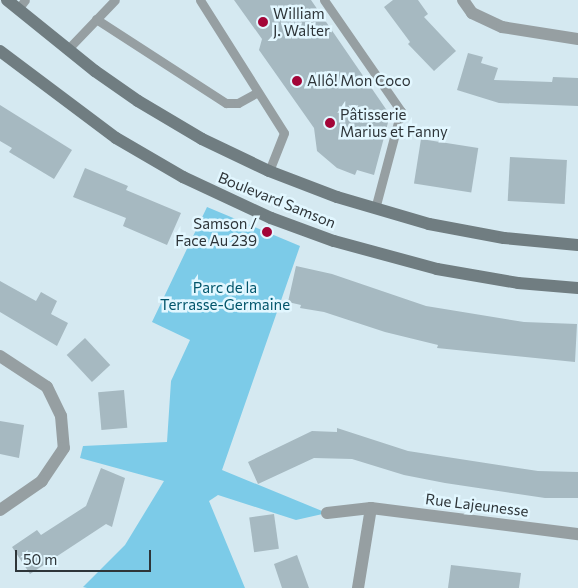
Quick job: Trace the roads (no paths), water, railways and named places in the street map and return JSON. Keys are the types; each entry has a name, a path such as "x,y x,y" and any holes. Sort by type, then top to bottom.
{"street":[{"name":"Boulevard Samson","path":"7,0 22,4 67,50 158,113 269,171 375,209 483,235 578,245"},
{"path":"463,0 472,13 502,27 578,38"},
{"name":"Boulevard Samson","path":"0,51 66,104 128,146 207,190 271,218 334,241 445,271 518,283 578,288"},
{"path":"0,356 47,387 61,416 64,448 42,481 0,510"},
{"path":"358,588 372,508"},
{"name":"Rue Lajeunesse","path":"327,513 372,508 578,534"}],"lane":[{"path":"67,50 115,0"},
{"path":"200,0 249,73 256,93 284,133 269,171"},
{"path":"324,0 401,111 375,209"},
{"path":"96,19 226,102 238,103 256,93"}],"place":[{"name":"William J. Walter","path":"263,22"},
{"name":"Allô! Mon Coco","path":"297,81"},
{"name":"Pâtisserie Marius et Fanny","path":"330,123"},
{"name":"Samson / Face Au 239","path":"267,232"}],"park label":[{"name":"Parc de la Terrasse-Germaine","path":"225,296"}]}
